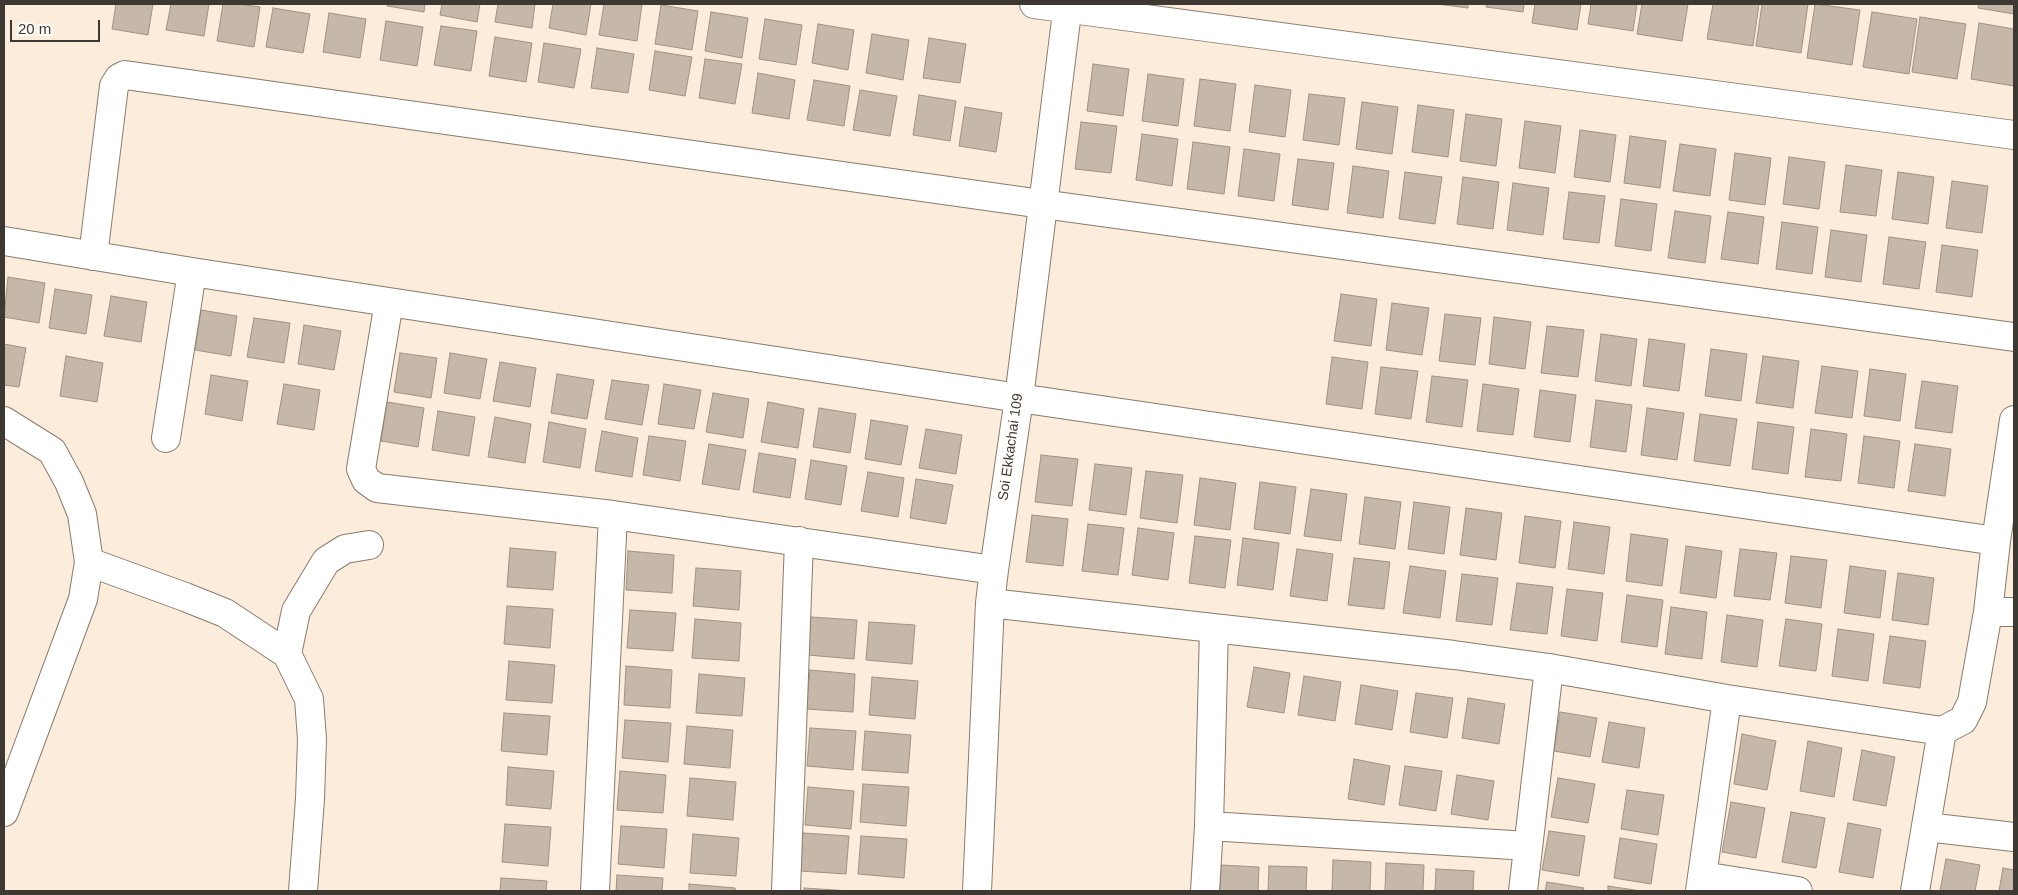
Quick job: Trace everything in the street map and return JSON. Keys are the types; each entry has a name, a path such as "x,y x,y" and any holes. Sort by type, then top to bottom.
{"street":[{"path":"1034,4 1068,6 2014,135"},
{"name":"Soi Ekkachai 109","path":"977,891 990,603 1068,6"},
{"path":"93,256 114,86 119,78 125,75 1042,204 2014,337"},
{"path":"4,241 192,272 1018,398 1996,541"},
{"path":"166,438 192,272"},
{"path":"389,302 361,469 366,480 377,488 613,516 994,570"},
{"path":"4,421 52,450 70,482 82,514 89,562 83,599 4,812"},
{"path":"990,603 1454,655 1549,668 1726,699 1942,731 1963,720 1972,702 2001,612 1996,541 2014,421"},
{"path":"595,891 613,516"},
{"path":"786,891 799,542"},
{"path":"287,654 296,611 326,562 345,549 369,545"},
{"path":"89,562 185,596 225,613 287,654 309,699 312,739 310,800 303,891"},
{"path":"1205,891 1209,826 1214,628"},
{"path":"1522,891 1549,668"},
{"path":"1726,699 1701,884 1798,891"},
{"path":"1915,891 1942,731"},
{"path":"1209,826 1528,846"},
{"path":"1926,826 2014,837"}],"building":[{"path":"116,4 153,4 148,35 112,29"},
{"path":"171,4 209,4 204,36 166,30"},
{"path":"223,4 260,7 254,47 217,41"},
{"path":"387,4 425,4 424,12 387,6"},
{"path":"442,4 480,4 477,22 440,15"},
{"path":"498,4 535,4 532,28 495,22"},
{"path":"553,4 591,4 586,35 549,28"},
{"path":"604,4 642,4 637,41 599,35"},
{"path":"1437,4 1468,4 1468,8"},
{"path":"1487,4 1524,4 1523,12 1486,7"},
{"path":"1535,4 1581,4 1577,30 1532,23"},
{"path":"1591,4 1637,4 1633,31 1588,24"},
{"path":"1642,4 1688,4 1682,41 1637,34"},
{"path":"1713,4 1759,4 1753,46 1707,39"},
{"path":"1762,4 1808,4 1801,53 1756,46"},
{"path":"1815,4 1860,10 1852,65 1807,58"},
{"path":"1979,4 2014,4 2014,14 1978,8"},
{"path":"661,5 698,11 692,50 655,44"},
{"path":"273,8 310,14 303,53 266,47"},
{"path":"711,12 748,18 742,58 705,51"},
{"path":"1872,12 1917,19 1909,74 1863,67"},
{"path":"329,13 366,19 360,58 323,52"},
{"path":"1920,17 1966,24 1957,79 1912,72"},
{"path":"765,19 802,25 796,65 759,59"},
{"path":"386,21 423,27 417,66 380,60"},
{"path":"1979,23 2014,29 2014,86 1971,79"},
{"path":"818,24 854,30 848,70 812,63"},
{"path":"441,26 477,31 471,71 434,65"},
{"path":"872,34 909,40 903,80 866,73"},
{"path":"495,37 532,43 526,82 489,76"},
{"path":"929,38 966,44 960,83 923,78"},
{"path":"544,43 581,49 574,88 538,82"},
{"path":"597,48 634,54 628,93 591,88"},
{"path":"655,51 692,57 685,96 649,90"},
{"path":"705,59 742,64 735,104 699,98"},
{"path":"1093,64 1129,69 1123,116 1087,111"},
{"path":"758,73 795,80 789,119 752,113"},
{"path":"1148,74 1184,79 1178,126 1142,121"},
{"path":"1200,79 1236,84 1230,131 1194,126"},
{"path":"814,80 850,86 844,126 807,120"},
{"path":"1255,85 1291,90 1285,137 1249,132"},
{"path":"860,90 897,96 890,136 853,130"},
{"path":"1309,94 1345,98 1339,145 1303,140"},
{"path":"919,95 956,101 950,141 913,135"},
{"path":"1362,102 1398,107 1392,154 1356,149"},
{"path":"1418,105 1454,110 1448,157 1412,152"},
{"path":"965,107 1002,113 996,152 959,146"},
{"path":"1466,114 1502,119 1496,166 1460,161"},
{"path":"1525,121 1561,126 1555,173 1519,168"},
{"path":"1081,122 1117,126 1111,173 1075,169"},
{"path":"1580,130 1616,135 1610,182 1574,177"},
{"path":"1142,134 1178,139 1172,186 1136,180"},
{"path":"1630,136 1666,141 1660,188 1624,183"},
{"path":"1193,142 1230,147 1224,194 1187,189"},
{"path":"1680,144 1716,149 1710,196 1673,191"},
{"path":"1244,149 1280,154 1274,201 1238,196"},
{"path":"1735,153 1771,158 1765,205 1729,200"},
{"path":"1789,157 1825,162 1819,209 1783,204"},
{"path":"1298,159 1334,163 1328,210 1292,205"},
{"path":"1846,165 1882,170 1876,216 1840,212"},
{"path":"1353,166 1389,171 1383,218 1347,213"},
{"path":"1405,172 1442,177 1435,224 1399,219"},
{"path":"1898,172 1934,177 1928,224 1892,219"},
{"path":"1463,177 1499,182 1493,229 1457,224"},
{"path":"1952,181 1988,186 1982,233 1946,228"},
{"path":"1513,183 1549,188 1543,235 1507,230"},
{"path":"1569,192 1605,196 1599,243 1563,239"},
{"path":"1621,199 1657,204 1651,251 1615,246"},
{"path":"1675,211 1711,216 1705,263 1668,258"},
{"path":"1728,212 1764,217 1758,264 1721,259"},
{"path":"1782,222 1818,227 1812,274 1776,269"},
{"path":"1831,230 1867,235 1861,282 1825,277"},
{"path":"1889,237 1926,242 1919,289 1883,284"},
{"path":"1942,245 1978,250 1972,297 1936,292"},
{"path":"8,277 45,283 39,323 4,317"},
{"path":"55,289 92,295 86,334 49,328"},
{"path":"1341,294 1377,299 1371,346 1334,341"},
{"path":"111,296 147,302 141,342 104,336"},
{"path":"1392,303 1429,308 1422,355 1386,350"},
{"path":"201,310 237,316 231,356 195,350"},
{"path":"1445,314 1481,318 1475,365 1439,361"},
{"path":"1494,317 1531,322 1525,369 1489,364"},
{"path":"254,318 290,323 284,363 247,357"},
{"path":"304,325 341,331 334,370 298,364"},
{"path":"1547,326 1584,330 1578,377 1541,373"},
{"path":"1601,334 1637,339 1631,386 1595,381"},
{"path":"1649,339 1685,344 1679,391 1643,386"},
{"path":"4,344 26,348 19,387 4,385"},
{"path":"1711,349 1747,354 1741,401 1705,396"},
{"path":"400,353 437,358 431,398 394,392"},
{"path":"450,353 487,359 480,399 444,393"},
{"path":"66,356 103,363 97,402 60,396"},
{"path":"1763,356 1799,361 1793,408 1756,403"},
{"path":"1332,357 1368,362 1362,409 1326,404"},
{"path":"500,362 536,368 530,407 493,401"},
{"path":"1822,366 1858,371 1852,418 1815,413"},
{"path":"1381,367 1418,371 1411,419 1375,414"},
{"path":"1870,369 1906,374 1900,421 1864,416"},
{"path":"557,374 594,380 587,419 551,413"},
{"path":"211,375 248,381 242,421 205,414"},
{"path":"1432,376 1468,380 1462,427 1426,422"},
{"path":"612,380 649,385 642,425 605,419"},
{"path":"1922,381 1958,386 1952,433 1915,428"},
{"path":"284,384 320,390 314,430 277,424"},
{"path":"664,384 701,390 694,429 658,424"},
{"path":"1483,384 1519,389 1513,435 1477,431"},
{"path":"1540,390 1576,395 1570,442 1534,437"},
{"path":"713,393 749,399 743,438 706,432"},
{"path":"1596,400 1632,405 1626,452 1590,447"},
{"path":"387,402 424,408 418,447 381,441"},
{"path":"768,402 804,409 798,448 761,442"},
{"path":"819,408 856,414 850,453 813,447"},
{"path":"1647,408 1684,413 1677,460 1641,455"},
{"path":"438,411 475,417 469,456 432,450"},
{"path":"1700,414 1737,419 1730,466 1694,461"},
{"path":"495,417 531,424 525,463 488,457"},
{"path":"871,420 908,426 901,465 865,459"},
{"path":"549,422 586,429 580,468 543,462"},
{"path":"1758,422 1794,427 1788,474 1752,469"},
{"path":"926,429 962,435 956,474 919,468"},
{"path":"1811,429 1847,434 1841,481 1805,477"},
{"path":"602,431 638,438 632,477 595,471"},
{"path":"649,436 686,441 680,481 643,475"},
{"path":"1864,436 1900,441 1894,488 1858,483"},
{"path":"709,444 746,450 739,490 702,484"},
{"path":"1915,444 1951,449 1945,496 1908,491"},
{"path":"759,453 796,459 790,498 753,492"},
{"path":"1041,455 1078,459 1072,506 1035,502"},
{"path":"811,460 847,466 841,505 805,499"},
{"path":"1095,464 1132,468 1126,515 1089,510"},
{"path":"1146,471 1183,475 1177,523 1140,518"},
{"path":"868,472 904,478 898,517 861,511"},
{"path":"1200,478 1236,483 1230,530 1194,525"},
{"path":"916,479 953,485 946,524 910,518"},
{"path":"1260,482 1296,487 1290,534 1254,529"},
{"path":"1311,489 1347,494 1341,541 1304,536"},
{"path":"1365,497 1401,502 1395,549 1359,544"},
{"path":"1414,502 1450,507 1444,554 1408,549"},
{"path":"1466,508 1502,513 1496,560 1460,555"},
{"path":"1032,515 1068,519 1063,566 1026,562"},
{"path":"1525,516 1561,521 1555,568 1519,563"},
{"path":"1574,522 1610,527 1604,574 1568,569"},
{"path":"1088,524 1124,528 1118,575 1082,571"},
{"path":"1138,528 1174,533 1168,580 1132,575"},
{"path":"1631,534 1668,539 1662,586 1626,581"},
{"path":"1195,536 1231,540 1225,588 1189,583"},
{"path":"1243,538 1279,543 1273,590 1237,585"},
{"path":"1686,546 1722,551 1716,598 1680,593"},
{"path":"510,548 556,552 553,590 507,587"},
{"path":"1297,549 1333,554 1327,601 1290,596"},
{"path":"1740,549 1777,553 1770,600 1734,596"},
{"path":"628,551 674,555 672,593 626,590"},
{"path":"1791,556 1827,560 1821,608 1785,603"},
{"path":"1354,558 1390,562 1384,609 1348,605"},
{"path":"1410,566 1446,571 1440,618 1403,613"},
{"path":"1850,566 1886,571 1880,618 1844,613"},
{"path":"696,568 741,571 739,610 693,606"},
{"path":"1898,573 1934,578 1928,625 1892,620"},
{"path":"1462,574 1498,578 1492,625 1456,621"},
{"path":"1517,583 1553,587 1547,634 1510,630"},
{"path":"1567,589 1603,593 1597,641 1561,636"},
{"path":"1627,595 1663,600 1657,647 1621,642"},
{"path":"507,606 553,609 550,648 504,644"},
{"path":"1671,607 1707,612 1702,659 1665,654"},
{"path":"630,610 676,613 673,651 627,648"},
{"path":"1727,615 1763,620 1757,667 1721,662"},
{"path":"811,617 857,620 854,659 808,655"},
{"path":"695,619 741,623 739,661 692,658"},
{"path":"1786,619 1822,624 1816,671 1779,666"},
{"path":"869,622 915,625 912,664 866,660"},
{"path":"1838,629 1874,634 1868,681 1832,676"},
{"path":"1890,636 1926,641 1920,688 1883,683"},
{"path":"509,661 555,665 552,703 506,700"},
{"path":"626,666 672,670 670,708 624,705"},
{"path":"1254,667 1290,673 1284,713 1247,707"},
{"path":"810,670 855,674 853,712 806,709"},
{"path":"699,674 745,678 742,716 696,713"},
{"path":"1304,676 1341,682 1335,721 1298,715"},
{"path":"872,677 918,681 915,719 869,715"},
{"path":"1361,685 1398,691 1392,730 1355,724"},
{"path":"1416,693 1453,698 1447,738 1410,732"},
{"path":"1468,698 1505,704 1499,744 1462,738"},
{"path":"1560,712 1597,718 1590,757 1554,751"},
{"path":"504,713 550,716 547,755 501,751"},
{"path":"625,720 671,723 668,762 622,758"},
{"path":"1609,722 1645,728 1639,768 1602,762"},
{"path":"687,726 733,730 730,768 684,764"},
{"path":"810,728 856,731 853,770 807,766"},
{"path":"865,731 911,735 908,773 862,770"},
{"path":"1742,734 1776,741 1767,790 1734,784"},
{"path":"1808,741 1842,748 1834,797 1800,791"},
{"path":"1862,750 1895,757 1886,806 1853,800"},
{"path":"1354,759 1390,766 1384,805 1348,799"},
{"path":"1405,766 1442,771 1436,811 1399,805"},
{"path":"508,767 554,771 551,809 506,805"},
{"path":"620,771 666,775 663,813 617,810"},
{"path":"1457,775 1494,781 1488,820 1451,814"},
{"path":"690,778 736,782 733,820 687,816"},
{"path":"1558,778 1595,784 1588,823 1551,817"},
{"path":"863,784 909,787 906,826 860,822"},
{"path":"808,787 854,791 851,829 805,825"},
{"path":"1627,790 1664,795 1658,835 1621,829"},
{"path":"1731,802 1765,808 1756,858 1722,852"},
{"path":"1791,812 1825,818 1816,868 1782,862"},
{"path":"1848,823 1881,829 1873,878 1839,872"},
{"path":"505,824 551,827 548,866 502,862"},
{"path":"621,826 667,829 664,868 618,864"},
{"path":"1549,831 1585,836 1579,876 1542,870"},
{"path":"803,833 849,836 846,874 800,871"},
{"path":"693,834 739,838 736,876 690,873"},
{"path":"861,836 907,839 904,878 858,874"},
{"path":"1620,838 1657,844 1651,884 1614,878"},
{"path":"1946,859 1980,865 1975,891 1940,891"},
{"path":"1333,860 1371,862 1370,891 1332,891"},
{"path":"1386,863 1424,865 1423,891 1385,891"},
{"path":"1221,865 1259,867 1258,891 1220,891"},
{"path":"1269,866 1307,867 1306,891 1268,891"},
{"path":"2003,868 2014,870 2014,891 1999,891"},
{"path":"1436,869 1474,871 1473,891 1435,891"},
{"path":"617,875 663,878 662,891 616,891"},
{"path":"501,878 547,881 546,891 500,891"},
{"path":"1547,882 1584,888 1583,891 1545,891"},
{"path":"689,884 735,888 735,891 689,891"},
{"path":"1608,886 1641,891 1608,891"},
{"path":"804,888 850,891 804,891"}]}
